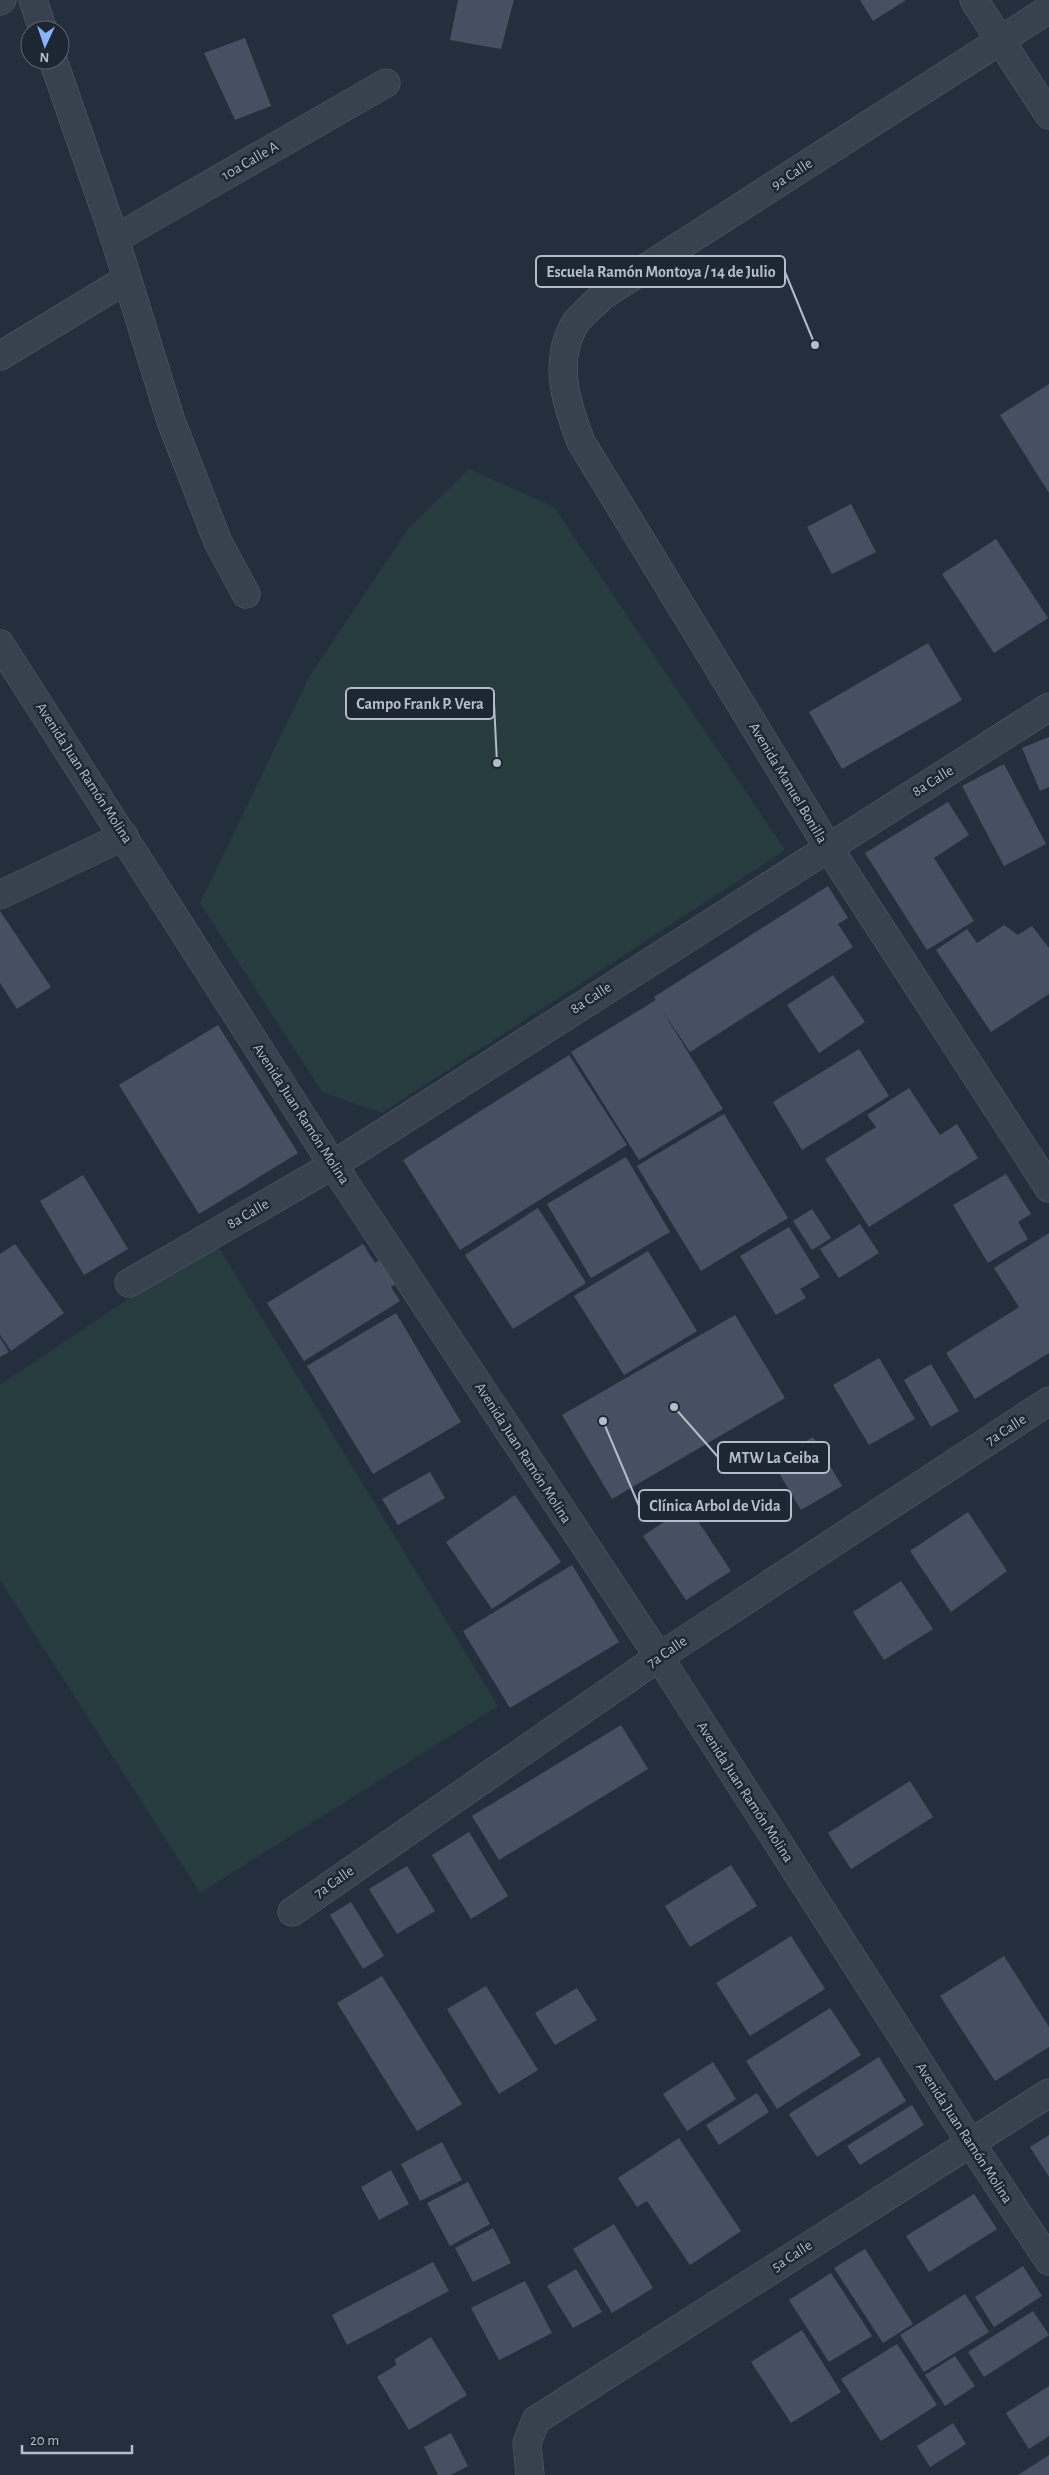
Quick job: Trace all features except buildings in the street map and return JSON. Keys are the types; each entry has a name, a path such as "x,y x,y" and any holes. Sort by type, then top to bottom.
{"street":[{"path":"33,0 40,20"},
{"path":"974,0 1049,115"},
{"name":"9a Calle","path":"562,362 573,327 602,296 1049,9"},
{"path":"57,70 115,239 171,421 218,542 246,594"},
{"name":"10a Calle A","path":"115,239 386,83"},
{"path":"0,356 127,279"},
{"name":"Avenida Manuel Bonilla","path":"562,362 567,405 581,442 828,847 1049,1188"},
{"name":"Avenida Juan Ramón Molina","path":"0,644 333,1165 658,1658 970,2142 1049,2261"},
{"name":"8a Calle","path":"129,1283 333,1165 1049,707"},
{"path":"0,895 124,836"},
{"name":"7a Calle","path":"292,1912 658,1658 1049,1402"},
{"name":"5a Calle","path":"530,2475 527,2443 536,2420 1049,2093"}],"green space":[{"path":"469,469 554,507 785,850 382,1113 322,1092 200,903 309,677 409,528"},
{"path":"215,1241 498,1706 200,1893 0,1580 0,1385"}],"place":[{"name":"Escuela Ramón Montoya / 14 de Julio","path":"815,345"},
{"name":"Campo Frank P. Vera","path":"497,763"},
{"name":"MTW La Ceiba","path":"674,1407"},
{"name":"Clínica Arbol de Vida","path":"603,1421"}]}
